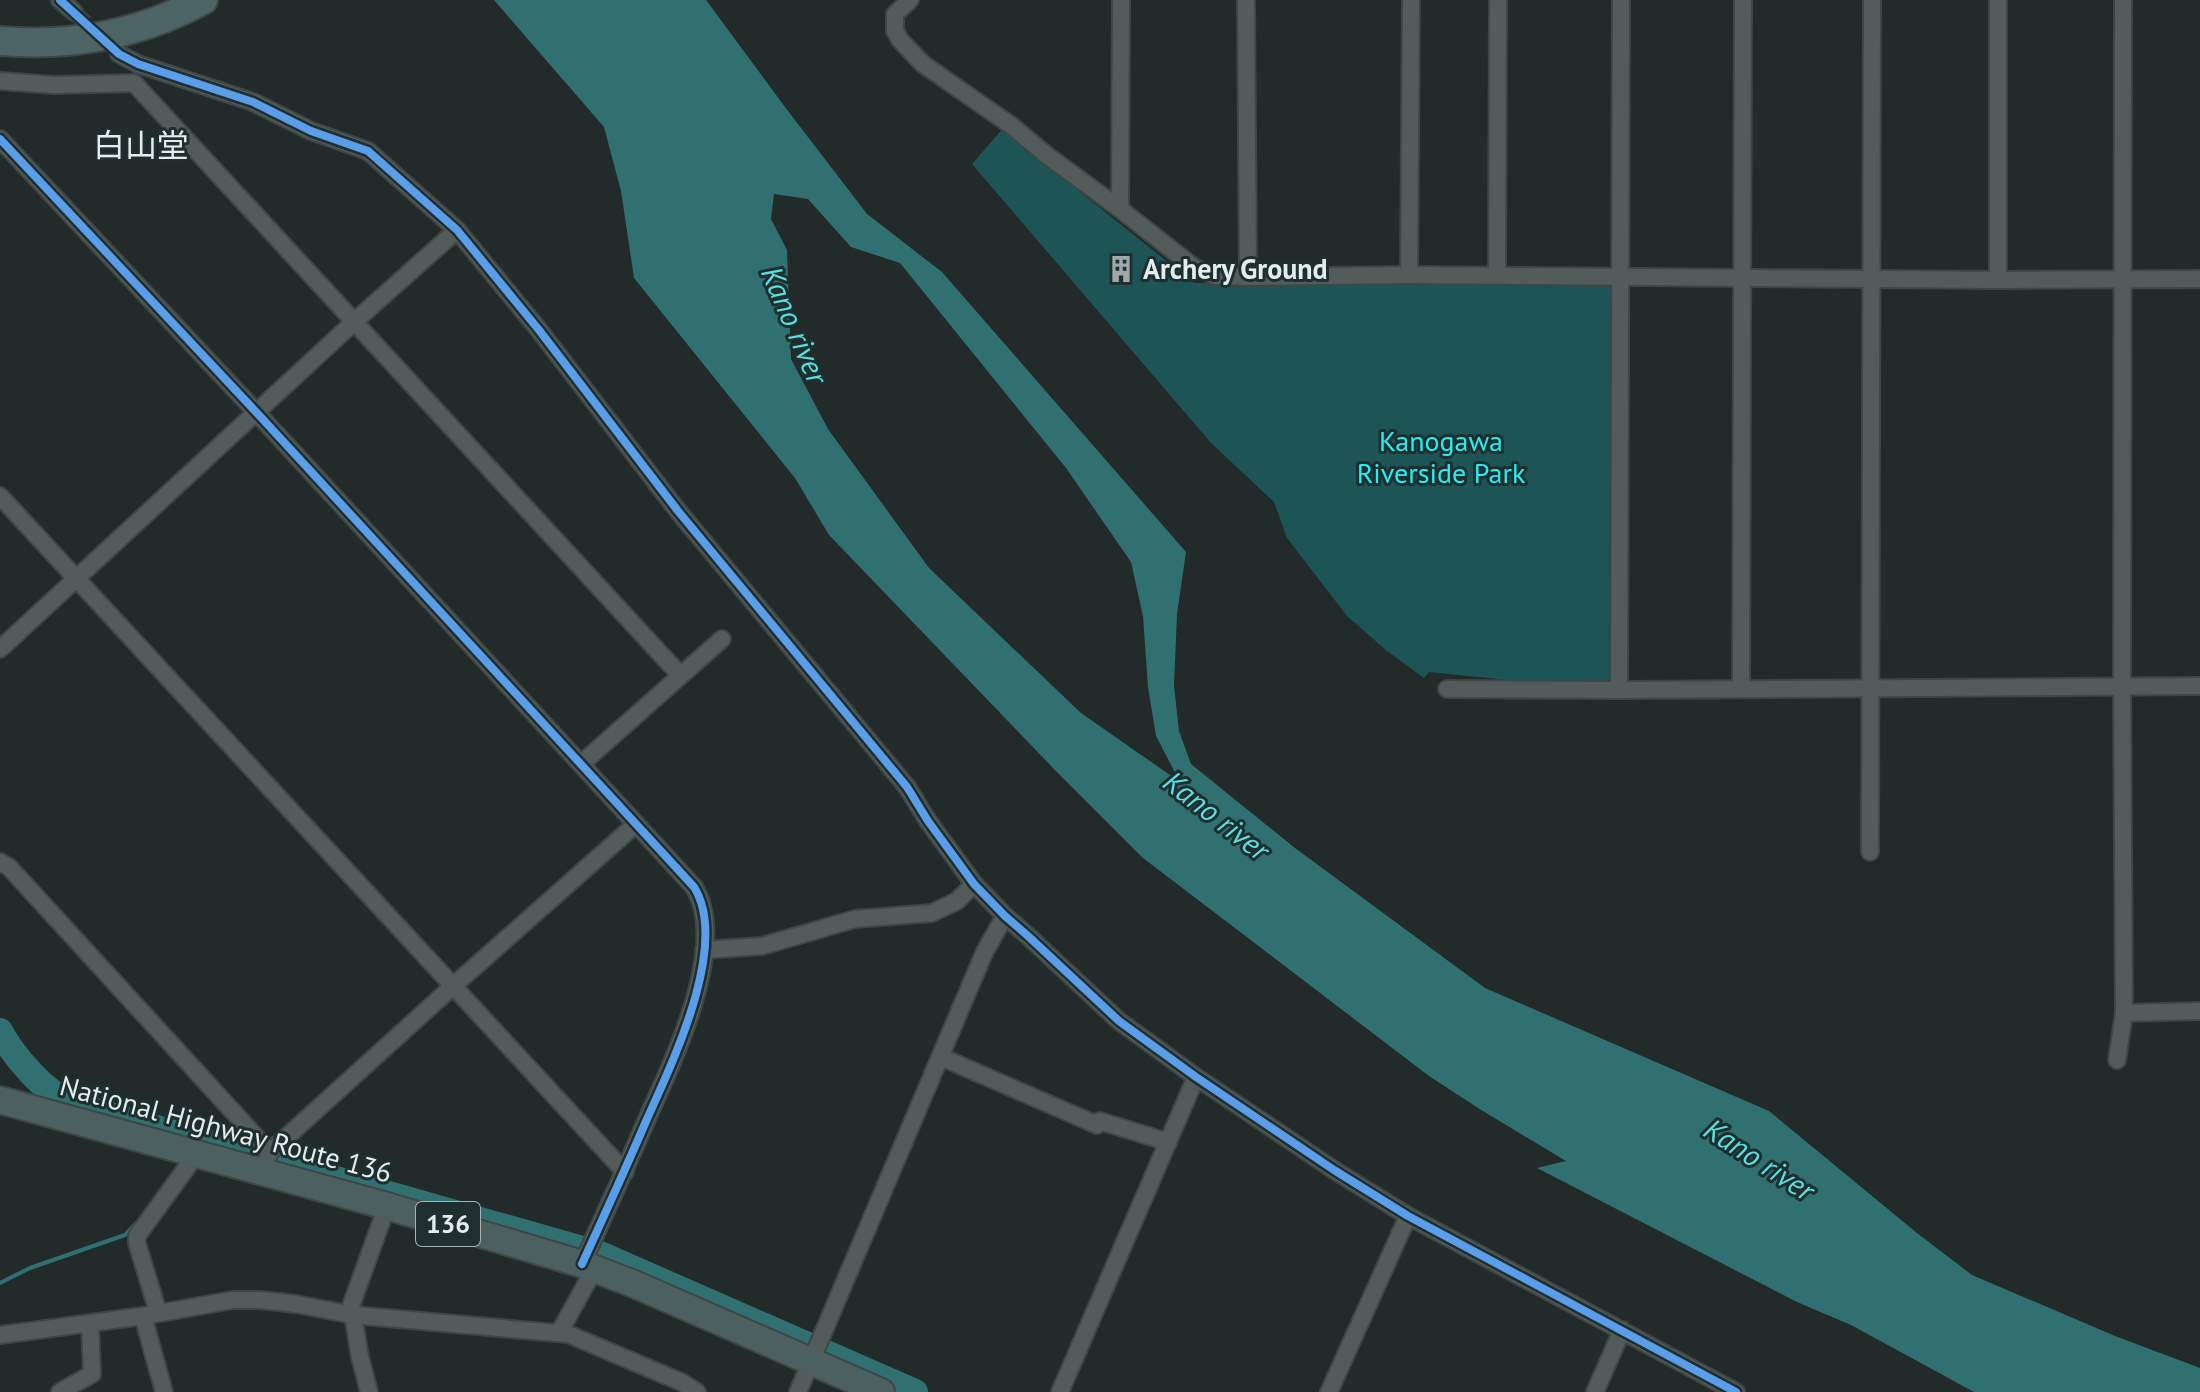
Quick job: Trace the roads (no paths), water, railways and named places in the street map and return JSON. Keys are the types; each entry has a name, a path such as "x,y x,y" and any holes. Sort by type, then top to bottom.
{"highway":[{"path":"0,41 45,43 91,39 139,28 189,0"},
{"path":"0,33 74,34 154,19 203,0"},
{"name":"National Highway Route 136","path":"0,1100 194,1153 266,1162 387,1206 588,1266 881,1392"}],"street":[{"path":"60,0 74,12"},
{"path":"910,0 895,14 895,31 923,64 1012,126 1199,271 1215,276 2200,279"},
{"path":"1120,209 1121,0"},
{"path":"1246,0 1248,277"},
{"path":"1409,275 1411,0"},
{"path":"1497,276 1498,0"},
{"path":"1619,690 1621,0"},
{"path":"1741,688 1743,0"},
{"path":"1870,852 1872,0"},
{"path":"1998,0 1998,280"},
{"path":"2117,1060 2124,1013 2123,0"},
{"path":"119,54 148,68 253,102 311,131 368,151 457,230 539,330 678,511 907,787 974,884 1119,1021 1196,1077 1408,1216 1736,1392"},
{"path":"0,81 54,85 134,83 680,675"},
{"path":"0,139 257,413 699,896 703,910 704,950 688,1024 559,1333"},
{"path":"0,649 457,230"},
{"path":"0,496 625,1172"},
{"path":"581,764 722,639"},
{"path":"1447,689 2200,686"},
{"path":"0,862 20,879 266,1162 452,987 636,824"},
{"path":"704,950 762,946 855,919 932,913 957,901 974,884"},
{"path":"798,1392 985,951 1005,916"},
{"path":"2124,1013 2200,1011"},
{"path":"941,1057 1097,1125 1100,1121 1168,1142"},
{"path":"1060,1392 1196,1077"},
{"path":"164,1392 137,1236 194,1153"},
{"path":"369,1392 350,1314 387,1206"},
{"path":"1329,1392 1408,1216"},
{"path":"0,1335 90,1324 233,1300 260,1300 350,1314 579,1337 697,1392"},
{"path":"60,1392 92,1374 90,1324"},
{"path":"1595,1392 1622,1330"}],"water":[{"name":"Kano river","path":"494,0 706,0 867,214 942,272 1186,552 1177,614 1174,686 1179,731 1191,764 1295,848 1485,988 1769,1111 1972,1275 2115,1336 2200,1368 2200,1392 1974,1392 1851,1325 1797,1302 1537,1168 1566,1161 1429,1076 1143,858 829,535 795,478 634,278 621,191 604,127","holes":["774,194 808,199 851,247 900,263 1066,468 1131,562 1143,616 1148,687 1156,736 1180,782 1081,713 929,568 828,429 791,359 787,250 771,219"]}],"waterway":[{"path":"0,1031 31,1073 72,1104 600,1254 915,1392"},
{"path":"0,1283 30,1268 125,1235 141,1218"}],"tunnel":[{"path":"74,12 102,38"}],"place":[{"name":"Archery Ground","path":"1121,269"}],"district":[{"name":"白山堂","path":"141,146"}],"park label":[{"name":"Kanogawa Riverside Park","path":"1441,457"}]}
